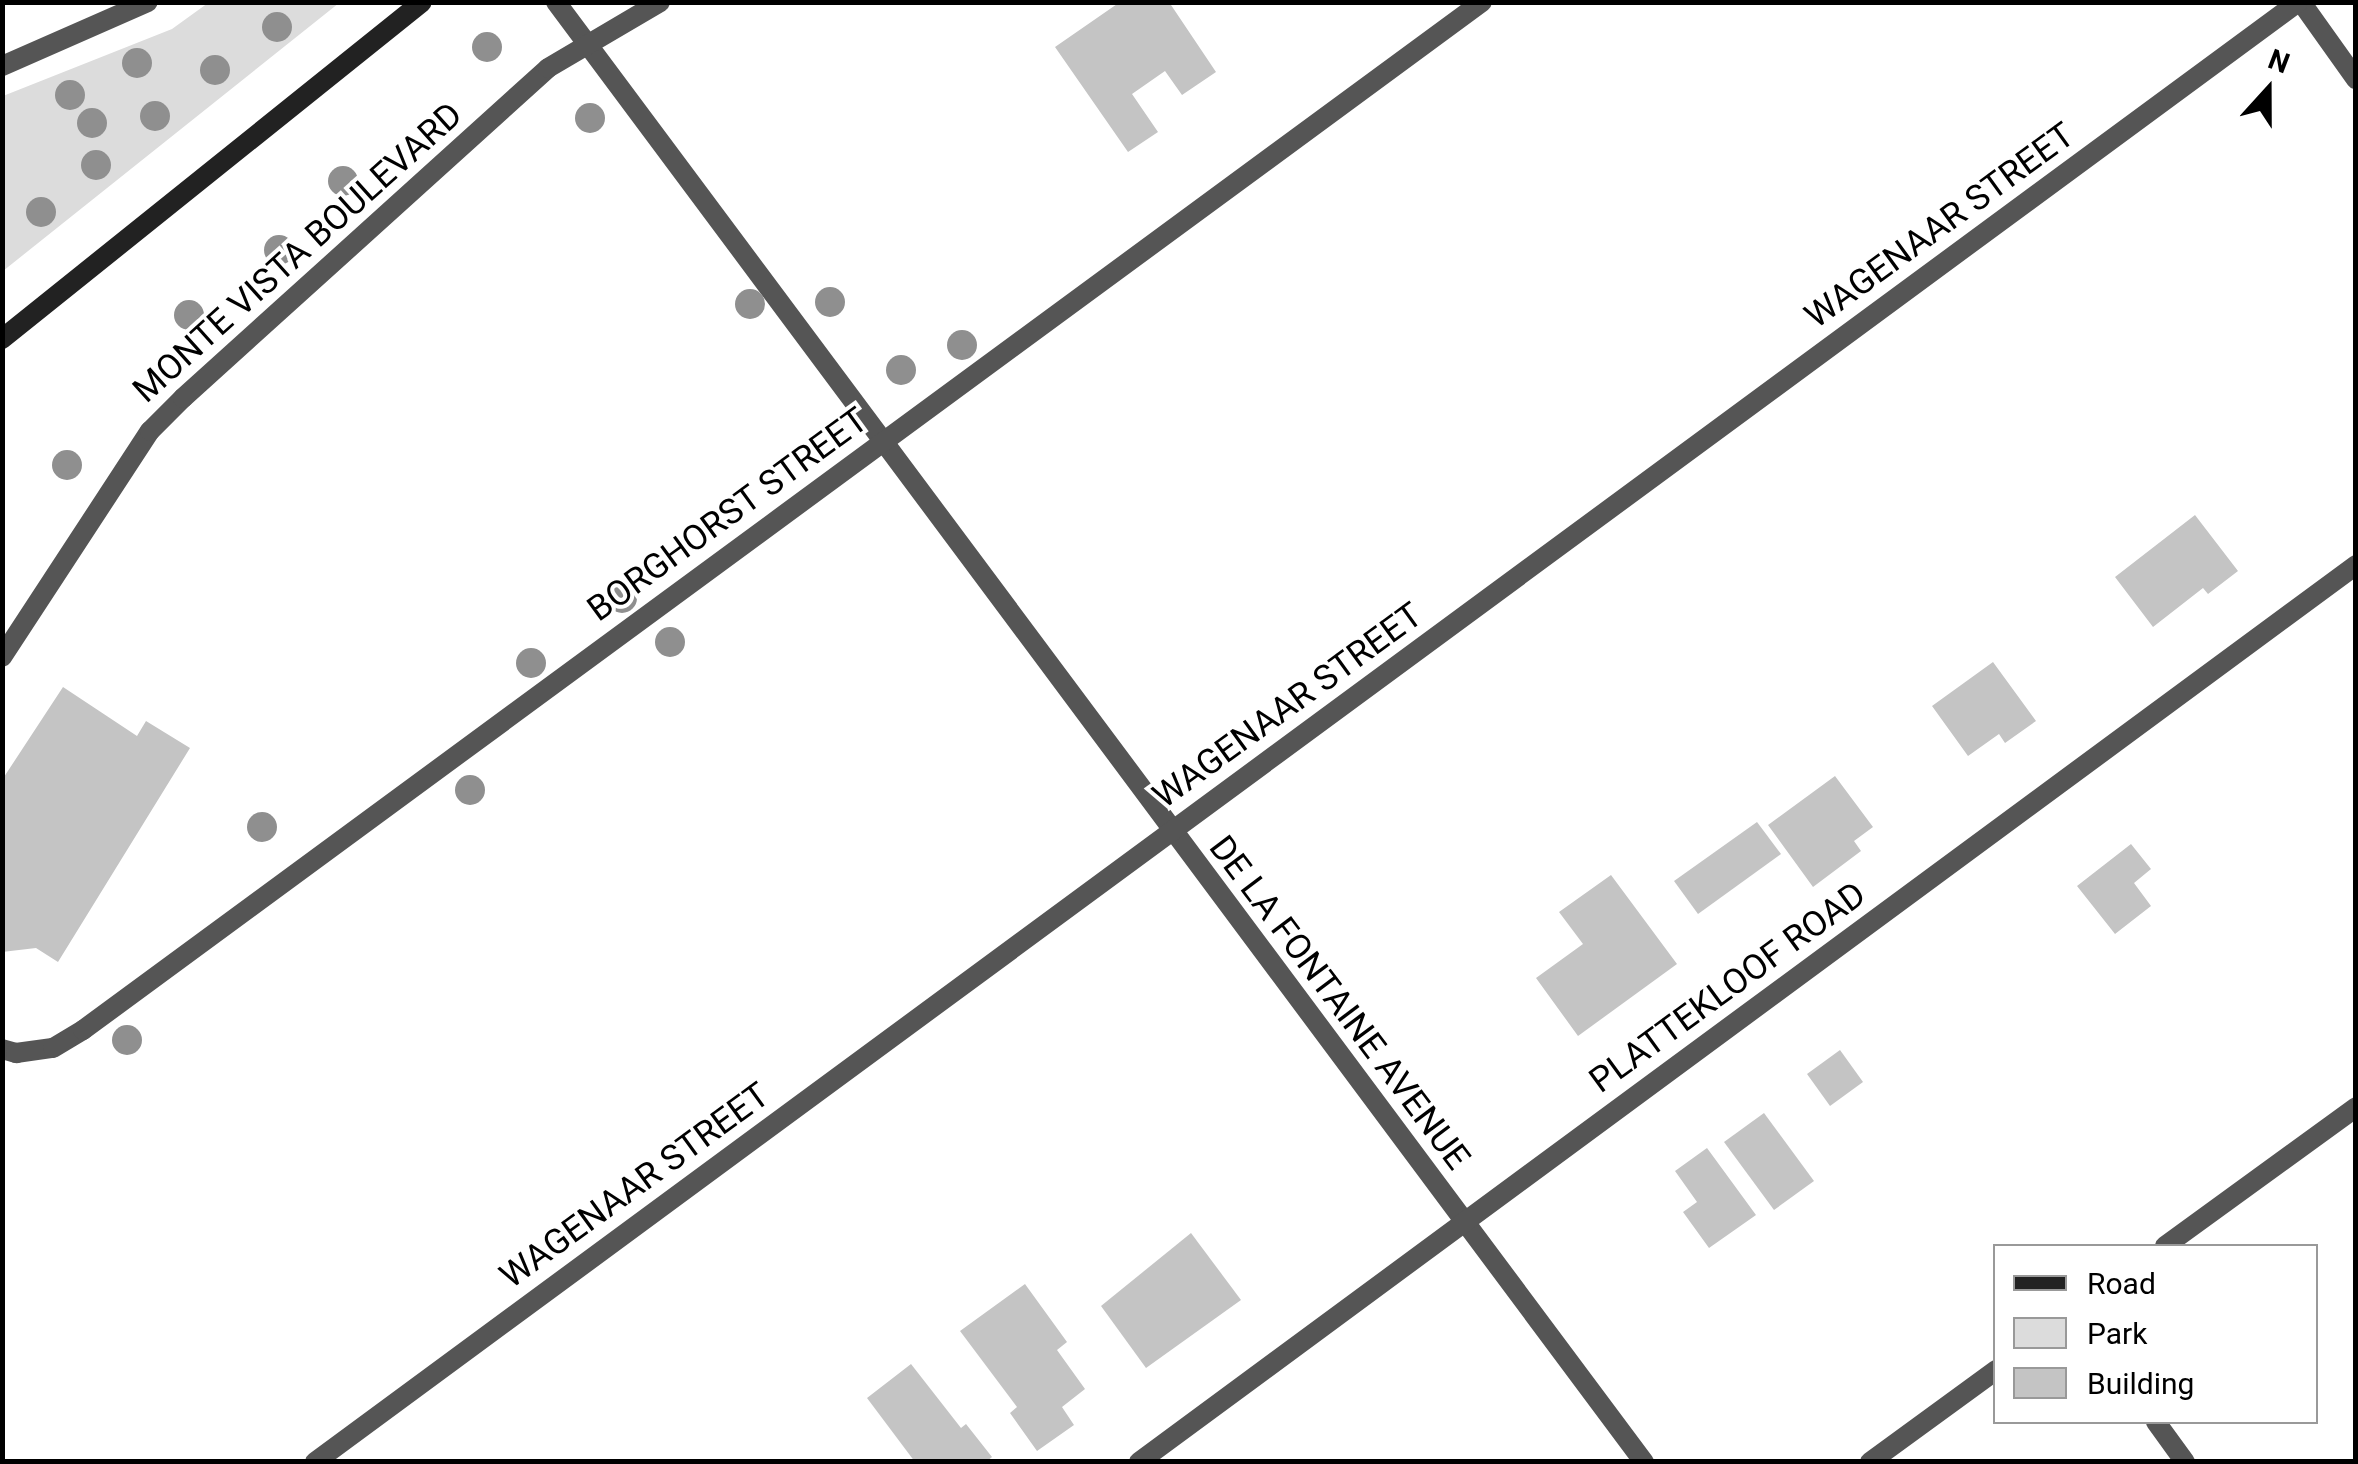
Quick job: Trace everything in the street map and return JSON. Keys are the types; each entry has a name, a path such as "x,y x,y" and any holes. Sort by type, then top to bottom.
{"main road":[{"path":"2,339 422,2"}],"street":[{"path":"2,66 148,2"},
{"name":"DE LA FONTAINE AVENUE","path":"556,2 884,440 1171,833 1644,1462"},
{"name":"MONTE VISTA BOULEVARD","path":"2,657 150,431 548,68 630,24 660,2"},
{"name":"BORGHORST STREET","path":"2,1050 16,1053 53,1048 83,1030 1482,2"},
{"path":"2300,2 2356,78"},
{"name":"WAGENAAR STREET","path":"316,1462 2300,2"},
{"name":"PLATTEKLOOF ROAD","path":"1139,1462 2356,565"},
{"path":"2168,1244 2356,1107"},
{"path":"1870,1462 1993,1372"},
{"path":"2157,1424 2185,1462"}],"green space":[{"path":"208,3 339,3 3,271 3,96 172,29"}],"building":[{"path":"1120,2 1169,2 1216,72 1182,95 1165,71 1132,94 1158,132 1128,152 1055,47"},
{"path":"2195,515 2238,571 2208,594 2203,588 2153,627 2115,577"},
{"path":"1993,662 2036,721 2005,743 1999,734 1968,756 1932,706"},
{"path":"63,687 137,736 146,721 190,748 58,962 36,948 2,952 2,780"},
{"path":"1835,776 1873,827 1854,841 1861,851 1813,887 1768,825"},
{"path":"1757,822 1781,854 1698,914 1674,881"},
{"path":"2131,844 2151,869 2134,883 2151,906 2115,934 2077,886"},
{"path":"1611,875 1677,964 1578,1036 1536,978 1583,944 1559,912"},
{"path":"1840,1050 1863,1082 1830,1106 1807,1074"},
{"path":"1764,1113 1814,1181 1774,1210 1724,1142"},
{"path":"1707,1148 1756,1215 1709,1248 1683,1212 1697,1202 1675,1171"},
{"path":"1191,1233 1241,1300 1146,1368 1101,1306"},
{"path":"1025,1284 1067,1342 1057,1350 1085,1389 1062,1407 1074,1425 1037,1451 1010,1413 1017,1407 960,1331"},
{"path":"911,1364 961,1428 966,1424 992,1457 986,1462 915,1462 867,1398"}]}
